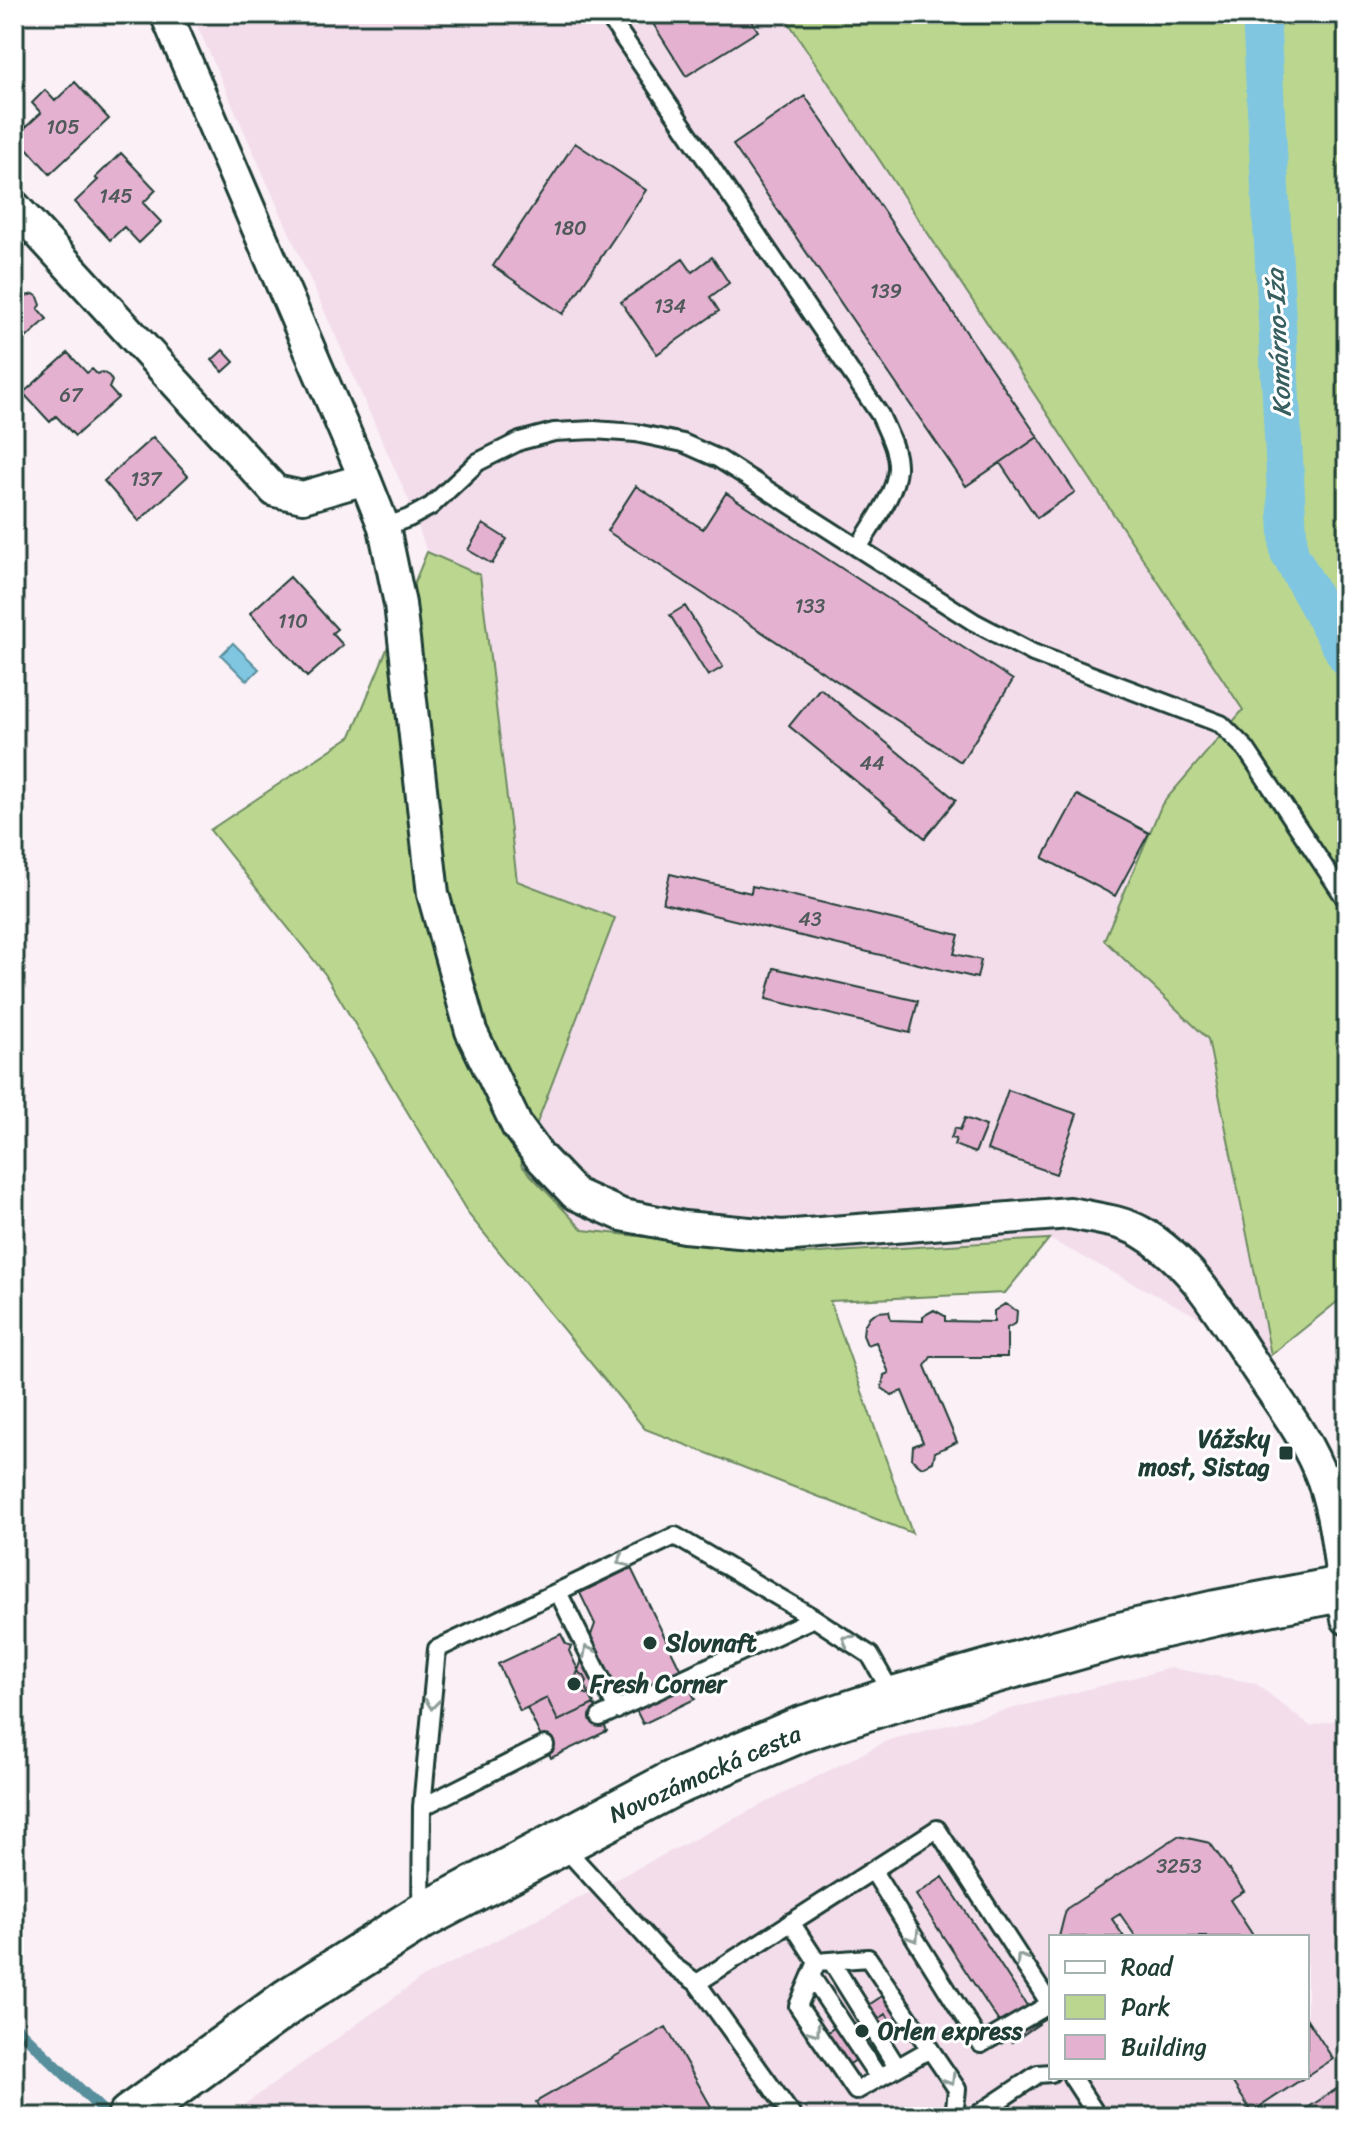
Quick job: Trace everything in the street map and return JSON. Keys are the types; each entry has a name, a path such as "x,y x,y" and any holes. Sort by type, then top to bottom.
{"main road":[{"name":"Novozámocká cesta","path":"139,2111 290,2000 421,1917 686,1778 799,1730 894,1699 1116,1636 1345,1598"}],"street":[{"path":"166,14 384,527 400,604 433,894 471,1031 517,1126 539,1156 575,1194 622,1215 684,1227 782,1236 1070,1213 1139,1231 1170,1252 1191,1274 1215,1304 1302,1436 1335,1474 1332,1514 1345,1598"},
{"path":"14,206 275,491 303,497 365,479"}],"lane":[{"path":"607,14 880,415 891,439 897,467 893,487 858,548"},
{"path":"384,527 431,506 478,462 520,441 554,432 594,430 636,433 683,443 719,459 974,622 1033,653 1221,724 1246,749 1347,901"},
{"path":"421,1917 422,1807 437,1649 675,1536 814,1618 870,1655 894,1699"},
{"path":"558,1592 617,1710"},
{"path":"600,1717 814,1618"},
{"path":"422,1807 545,1745"},
{"path":"697,1983 937,1829 1049,2002"},
{"path":"559,1842 672,1965 697,1983 793,2117"},
{"path":"873,1871 981,2044 1049,2005"},
{"path":"791,1922 820,1966 897,2067"},
{"path":"820,1966 868,1958 957,2089 954,2117"},
{"path":"820,1966 798,2006 856,2091 930,2049"},
{"path":"820,1966 879,2078"},
{"path":"974,2117 1038,2074 1049,2073"},
{"path":"1073,2079 1098,2117"}],"shaded area":[{"path":"192,14 783,14 1243,710 1162,804 1104,940 1208,1039 1271,1355 1049,1239 803,1254 583,1230 521,1165 615,918 517,881 480,575 427,552 409,501"},
{"path":"1171,1668 1255,1683 1310,1726 1347,1717 1347,2117 227,2117 420,1979 889,1740"}],"green space":[{"path":"783,14 1347,14 1347,1294 1271,1355 1208,1039 1104,940 1162,804 1243,710"},
{"path":"427,552 480,575 517,881 615,918 521,1165 583,1230 803,1254 1049,1239 1005,1293 830,1301 912,1533 645,1429 469,1215 325,974 210,830 351,736"}],"water":[{"path":"233,643 259,669 247,681 221,655"}],"building":[{"path":"647,14 747,14 758,31 686,76"},
{"path":"75,82 109,119 50,174 16,136 41,113 32,103 45,90 55,101"},
{"path":"805,96 1038,437 966,486 733,145"},
{"path":"575,143 646,190 563,314 493,266"},
{"path":"121,153 156,190 143,203 161,222 139,243 124,227 110,240 75,202"},
{"path":"712,257 729,283 710,297 719,311 657,354 621,302 683,259 692,272"},
{"path":"21,290 26,296 34,294 38,297 41,305 38,309 47,319 14,349 14,293 16,295"},
{"path":"223,350 234,362 223,372 212,360"},
{"path":"68,353 87,373 92,369 97,374 102,372 109,376 112,381 109,388 118,398 75,436 56,416 50,422 23,393"},
{"path":"153,437 188,476 139,521 104,481"},
{"path":"1038,437 1075,492 1037,518 1000,463"},
{"path":"636,486 703,529 726,493 1013,680 961,762 607,531"},
{"path":"483,524 507,539 492,564 468,550"},
{"path":"290,577 337,629 332,633 343,645 307,677 250,613"},
{"path":"685,606 723,667 708,676 670,615"},
{"path":"820,688 956,800 925,838 789,726"},
{"path":"1077,795 1149,833 1115,896 1043,858"},
{"path":"670,874 751,893 752,886 959,935 954,954 981,960 977,978 663,903"},
{"path":"774,968 918,1001 910,1033 766,999"},
{"path":"1008,1090 1077,1114 1056,1174 987,1150"},
{"path":"965,1118 986,1126 975,1153 954,1145 956,1139 951,1138 955,1128 960,1130"},
{"path":"1005,1304 1017,1311 1016,1323 1007,1328 1007,1357 931,1357 925,1366 957,1442 935,1452 933,1462 922,1467 912,1459 913,1446 923,1442 902,1391 892,1395 882,1388 884,1375 889,1373 876,1342 867,1345 864,1326 870,1316 889,1311 891,1320 923,1321 923,1316 934,1310 945,1316 945,1321 994,1322 994,1311"},
{"path":"631,1568 695,1699 643,1724 636,1710 580,1692 575,1679 595,1624 580,1593"},
{"path":"561,1634 566,1644 571,1646 569,1651 580,1674 587,1681 585,1685 594,1704 558,1721 547,1698 520,1711 498,1664"},
{"path":"547,1698 558,1721 594,1704 607,1731 551,1758 527,1708"},
{"path":"1178,1836 1210,1843 1244,1891 1230,1900 1253,1935 1135,1935 1120,1914 1112,1919 1123,1935 1060,1935 1066,1909"},
{"path":"943,1877 1039,2024 1012,2042 916,1895"},
{"path":"888,1992 910,2024 879,2045 857,2013"},
{"path":"886,2014 896,2029 889,2034 879,2019"},
{"path":"847,2019 869,2051 838,2072 816,2040"},
{"path":"1309,2022 1333,2059 1309,2075"},
{"path":"666,2027 717,2117 544,2117 536,2102"},
{"path":"1230,2079 1302,2079 1252,2112"},
{"path":"1347,2082 1347,2107 1332,2117 1294,2117"}],"waterway":[{"name":"Komárno-Iža","path":"1261,14 1289,553 1347,657"},
{"path":"14,2025 109,2117"}],"place":[{"name":"Vážsky most, Sistag","path":"1286,1453"},
{"name":"Slovnaft","path":"650,1643"},
{"name":"Fresh Corner","path":"574,1684"},
{"name":"Orlen express","path":"862,2031"}]}
